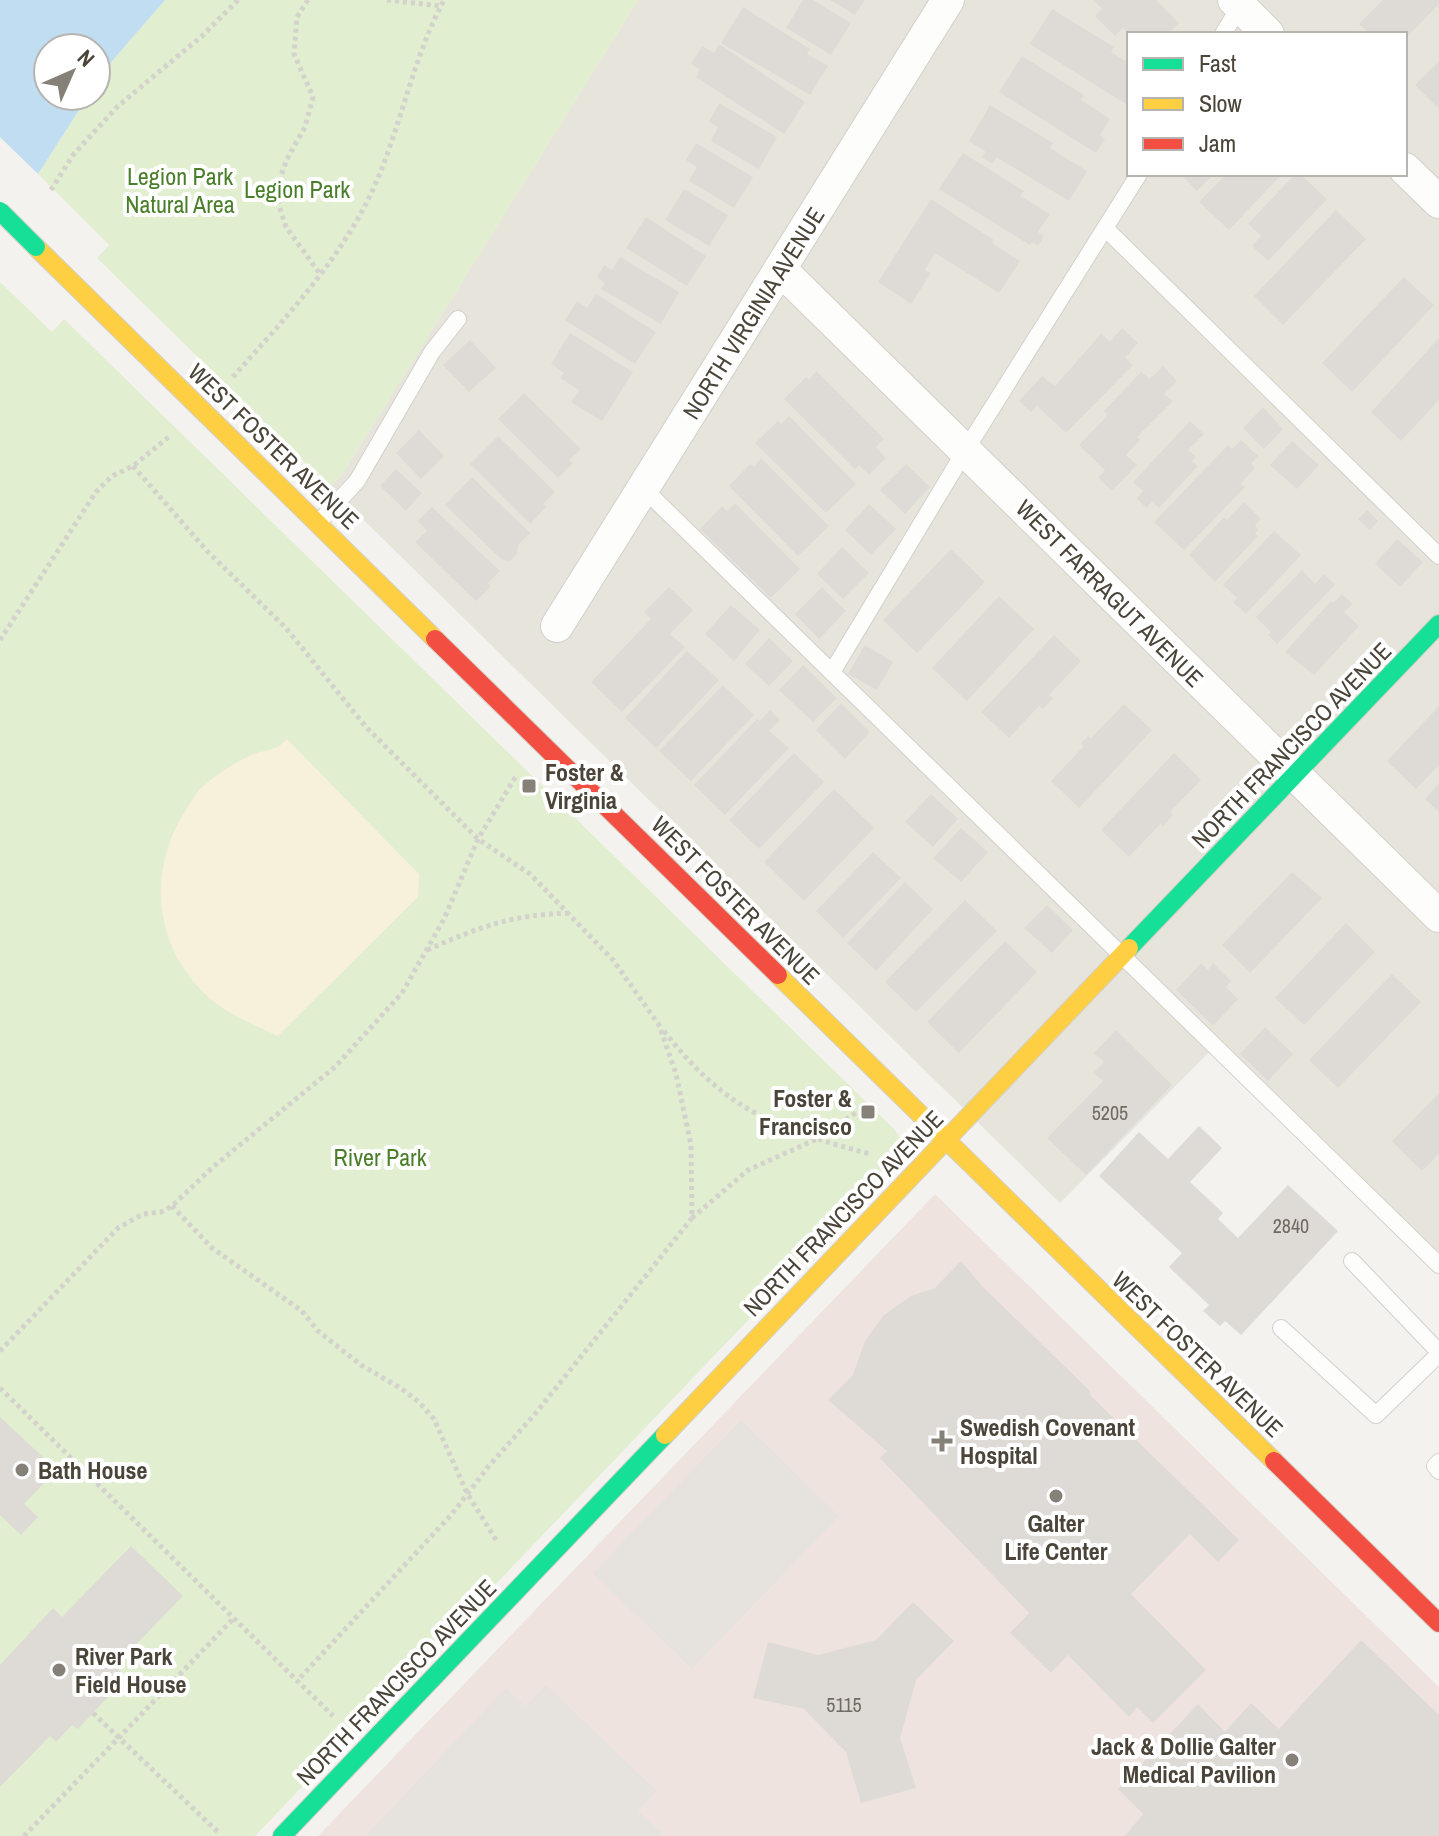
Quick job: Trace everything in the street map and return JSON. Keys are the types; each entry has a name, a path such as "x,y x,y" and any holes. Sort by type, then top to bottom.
{"main road":[{"name":"WEST FOSTER AVENUE","path":"0,211 1439,1623"},
{"name":"NORTH FRANCISCO AVENUE","path":"282,1836 1439,624"}],"street":[{"name":"NORTH VIRGINIA AVENUE","path":"557,626 948,0"},
{"path":"1237,3 1266,32"},
{"path":"1407,171 1439,202"},
{"name":"WEST FARRAGUT AVENUE","path":"781,270 1439,916"}],"lane":[{"path":"1224,32 1237,3"},
{"path":"832,672 965,451 1138,176"},
{"path":"1106,229 1439,556"},
{"path":"318,524 357,481 432,352 458,319"},
{"path":"643,488 1439,1265"},
{"path":"1281,1328 1376,1415 1439,1353 1352,1261"},
{"path":"1439,1462 1435,1466 1439,1471"}],"path":[{"path":"51,190 73,155 118,106 202,36 238,0"},
{"path":"308,0 297,17 294,54 313,97 305,127 287,159 275,193 286,227 320,274"},
{"path":"233,377 320,274 349,231 380,175 407,90 443,3 387,0"},
{"path":"0,640 96,492 112,476 133,466 171,435"},
{"path":"133,466 208,552 286,628 366,727 478,839 530,874 570,913 613,960 686,1060 726,1097 760,1116 817,1139 870,1154"},
{"path":"0,1351 118,1228 128,1220 172,1206 213,1167 335,1067 402,993 444,919 478,839 516,776"},
{"path":"426,951 509,918 570,913"},
{"path":"659,1025 676,1074 691,1145 692,1218"},
{"path":"298,1680 452,1514 692,1218 748,1170 817,1139 857,1112"},
{"path":"172,1206 212,1248 302,1311 318,1331 361,1365 419,1402 434,1419 467,1493 498,1543"},
{"path":"0,1388 333,1716"},
{"path":"24,1836 234,1618"},
{"path":"93,1713 220,1834"}],"shaded area":[{"path":"638,0 1439,0 1439,1260 1217,1044 1060,1203 330,487 343,473"},
{"name":"Swedish Covenant Hospital","path":"935,1194 1439,1687 1439,1836 318,1836"},
{"path":"741,1420 839,1516 692,1669 593,1573"},
{"path":"546,1685 657,1791 638,1811 665,1836 365,1836 506,1688 525,1706"}],"green space":[{"name":"Legion Park","path":"165,0 638,0 343,473 330,487 97,258 109,245 38,174 78,112 112,112 112,61"},
{"name":"River Park","path":"0,282 52,332 64,319 894,1129 904,1143 904,1157 255,1836 0,1836"}],"sand":[{"path":"287,739 419,874 418,897 278,1036 222,1007 205,994 188,974 166,929 161,905 161,881 173,833 199,790 236,763 273,749"}],"water":[{"path":"0,0 165,0 112,61 112,32 32,32 32,112 78,112 38,174 18,155 0,184"}],"pier":[{"path":"0,137 41,177 35,177 19,161 0,188"}],"building":[{"path":"803,0 813,0 851,23 831,55 786,28"},
{"path":"830,0 865,0 855,15"},
{"path":"1093,0 1156,0 1179,23 1170,32 1127,32 1123,28 1115,36 1095,16 1102,9"},
{"path":"1383,0 1439,0 1439,4 1407,37 1407,32 1368,32 1359,24"},
{"path":"743,7 810,49 807,54 828,66 810,95 721,43"},
{"path":"1052,9 1114,47 1111,52 1127,62 1127,105 1030,44"},
{"path":"719,44 805,102 784,134 696,77 700,70 691,64 702,46 714,53"},
{"path":"1022,56 1084,95 1081,100 1110,119 1100,135 1105,139 1096,153 999,92"},
{"path":"1439,61 1439,109 1415,85"},
{"path":"719,103 777,137 759,169 711,141 718,127 709,122"},
{"path":"990,105 1053,143 1050,148 1087,171 1069,201 996,157 993,164 982,157 986,152 969,141"},
{"path":"696,143 753,177 734,208 689,181 697,167 686,160"},
{"path":"963,153 1024,191 1020,196 1050,214 1038,232 1044,236 1038,246 1032,242 1030,245 939,189"},
{"path":"1182,176 1212,176 1197,191"},
{"path":"1224,176 1280,176 1229,230 1199,202"},
{"path":"1293,176 1302,176 1327,199 1268,261 1252,246 1261,236 1248,224"},
{"path":"684,189 728,215 709,246 665,220"},
{"path":"931,199 1020,261 999,293 935,253 925,270 931,273 911,304 878,282"},
{"path":"1336,210 1366,239 1283,325 1254,296"},
{"path":"646,217 706,256 687,286 626,248"},
{"path":"620,257 679,292 661,324 601,289 605,283 597,277 604,265 612,270"},
{"path":"1404,277 1434,305 1352,392 1322,363"},
{"path":"596,294 656,332 635,364 565,320 577,301 587,308"},
{"path":"1122,328 1138,343 1125,358 1133,365 1066,433 1037,406 1031,412 1019,401 1042,376 1055,386 1101,334 1110,342"},
{"path":"570,333 633,372 602,421 571,402 579,390 560,378 564,373 551,364"},
{"path":"1439,338 1439,400 1401,441 1371,412"},
{"path":"470,340 496,368 469,392 443,365"},
{"path":"1163,366 1177,381 1164,394 1173,401 1137,437 1140,440 1126,455 1137,465 1112,491 1098,478 1105,470 1079,445 1107,416 1104,411 1141,372 1150,379"},
{"path":"816,371 884,439 876,447 886,458 869,475 859,465 855,469 784,399"},
{"path":"524,393 581,449 569,460 573,463 558,478 498,419"},
{"path":"1263,407 1283,429 1264,449 1243,428"},
{"path":"789,416 856,484 826,513 755,443 778,421 781,424"},
{"path":"1190,421 1204,434 1188,450 1196,457 1192,461 1198,466 1159,508 1152,501 1146,508 1137,498 1143,491 1133,482"},
{"path":"419,430 444,456 421,479 396,453"},
{"path":"498,436 555,492 530,524 470,464"},
{"path":"1241,440 1258,456 1251,464 1255,468 1240,484 1245,487 1184,550 1154,522 1228,445 1232,449"},
{"path":"1292,441 1319,465 1297,489 1270,465"},
{"path":"761,458 829,526 798,556 729,486 750,464 754,467"},
{"path":"906,464 930,487 905,514 880,490"},
{"path":"396,469 422,493 406,511 380,486"},
{"path":"472,477 530,533 518,545 517,554 510,561 502,560 445,505"},
{"path":"1244,502 1261,519 1255,525 1258,536 1215,582 1189,555 1224,517 1227,520"},
{"path":"735,503 800,569 771,598 700,529 722,506 727,511"},
{"path":"869,504 896,529 871,555 845,530"},
{"path":"432,507 500,571 476,601 415,542 427,531 418,521"},
{"path":"1367,510 1378,521 1370,530 1358,519"},
{"path":"1274,531 1301,555 1246,614 1233,602 1237,598 1223,585"},
{"path":"1397,539 1423,562 1400,587 1375,564"},
{"path":"842,547 869,573 843,599 817,574"},
{"path":"951,549 985,582 917,653 883,620"},
{"path":"1302,570 1315,584 1324,574 1335,585 1277,644 1268,635 1271,632 1256,617"},
{"path":"669,587 693,610 670,634 685,647 622,712 591,682 651,619 644,612"},
{"path":"822,587 846,611 819,639 795,614"},
{"path":"1342,594 1353,604 1344,612 1359,626 1314,675 1285,652 1331,601 1333,603"},
{"path":"999,596 1034,629 967,701 932,668"},
{"path":"731,605 760,630 734,661 705,634"},
{"path":"1054,635 1081,661 1049,695 1053,698 1043,709 1039,706 1009,738 981,712"},
{"path":"769,638 793,661 769,686 745,664"},
{"path":"865,645 893,662 877,690 848,674"},
{"path":"687,651 719,680 656,748 625,718"},
{"path":"803,665 837,698 813,722 779,690"},
{"path":"723,685 754,715 691,781 659,751"},
{"path":"841,703 870,732 845,759 816,730"},
{"path":"1124,704 1152,730 1079,808 1051,781 1084,746 1081,743 1088,736 1091,738"},
{"path":"1439,706 1439,765 1416,789 1387,761"},
{"path":"770,710 780,720 769,731 789,748 725,815 694,785 757,719 760,721"},
{"path":"794,753 824,782 759,849 729,820"},
{"path":"1174,753 1201,780 1170,812 1173,815 1163,826 1161,823 1129,857 1101,830"},
{"path":"1439,783 1439,812 1425,799"},
{"path":"834,789 874,828 804,901 764,862"},
{"path":"931,794 958,819 933,847 905,822"},
{"path":"961,828 988,852 961,882 933,858"},
{"path":"873,852 901,878 843,938 816,911"},
{"path":"1292,872 1322,898 1250,973 1222,945"},
{"path":"905,882 933,909 876,971 847,943"},
{"path":"965,900 997,931 916,1012 885,982"},
{"path":"1047,905 1073,930 1052,953 1024,928"},
{"path":"1346,923 1375,952 1304,1025 1275,998"},
{"path":"1005,941 1037,972 959,1053 927,1022"},
{"path":"1201,963 1208,970 1213,963 1231,981 1226,987 1238,999 1213,1026 1176,990"},
{"path":"1392,974 1421,1002 1338,1088 1309,1060"},
{"path":"1265,1027 1293,1054 1268,1081 1240,1054"},
{"path":"1116,1030 1172,1085 1086,1175 1047,1138 1103,1081 1093,1073 1104,1062 1094,1053"},
{"path":"1439,1093 1439,1154 1422,1171 1392,1141"},
{"path":"1199,1126 1222,1148 1190,1182 1223,1213 1218,1219 1238,1238 1288,1185 1338,1231 1241,1335 1225,1321 1220,1326 1203,1311 1209,1305 1169,1267 1182,1253 1099,1176 1139,1132 1168,1159"},
{"name":"Galter Life Center","path":"961,1261 983,1287 1090,1391 1091,1396 1239,1540 1218,1562 1190,1534 1131,1594 1206,1670 1153,1723 1137,1707 1129,1717 1068,1655 1051,1673 1010,1633 1029,1613 880,1458 887,1451 828,1400 853,1375 865,1341 884,1315 911,1296 935,1288"},
{"name":"Bath House","path":"0,1417 44,1458 38,1464 51,1476 24,1504 38,1517 21,1535 0,1515"},
{"name":"River Park Field House","path":"131,1546 183,1596 115,1666 122,1673 104,1692 108,1697 78,1729 72,1725 56,1742 50,1736 0,1787 0,1665 53,1608 62,1617"},
{"path":"913,1602 954,1641 916,1680 900,1738 916,1788 861,1803 846,1752 804,1709 753,1698 768,1642 818,1655 876,1640"},
{"name":"Jack & Dollie Galter Medical Pavilion","path":"1361,1640 1439,1715 1439,1836 1125,1836 1143,1814 1118,1789 1198,1704 1225,1732 1251,1703 1279,1729"}],"traffic: fast":[{"path":"0,211 36,247"},
{"path":"1129,948 1439,624"},
{"path":"282,1836 665,1435"}],"traffic: slow":[{"path":"36,247 435,639"},
{"path":"665,1435 1129,948"},
{"path":"778,975 1274,1461"}],"traffic: jam":[{"path":"435,639 778,975"},
{"path":"1274,1461 1439,1623"}],"place":[{"name":"Foster & Virginia","path":"529,786"},
{"name":"Foster & Francisco","path":"868,1112"},
{"name":"Swedish Covenant Hospital","path":"942,1441"},
{"name":"Bath House","path":"22,1470"},
{"name":"Galter Life Center","path":"1056,1496"},
{"name":"River Park Field House","path":"59,1670"},
{"name":"Jack & Dollie Galter Medical Pavilion","path":"1292,1760"}],"park label":[{"name":"Legion Park Natural Area","path":"180,190"}]}
